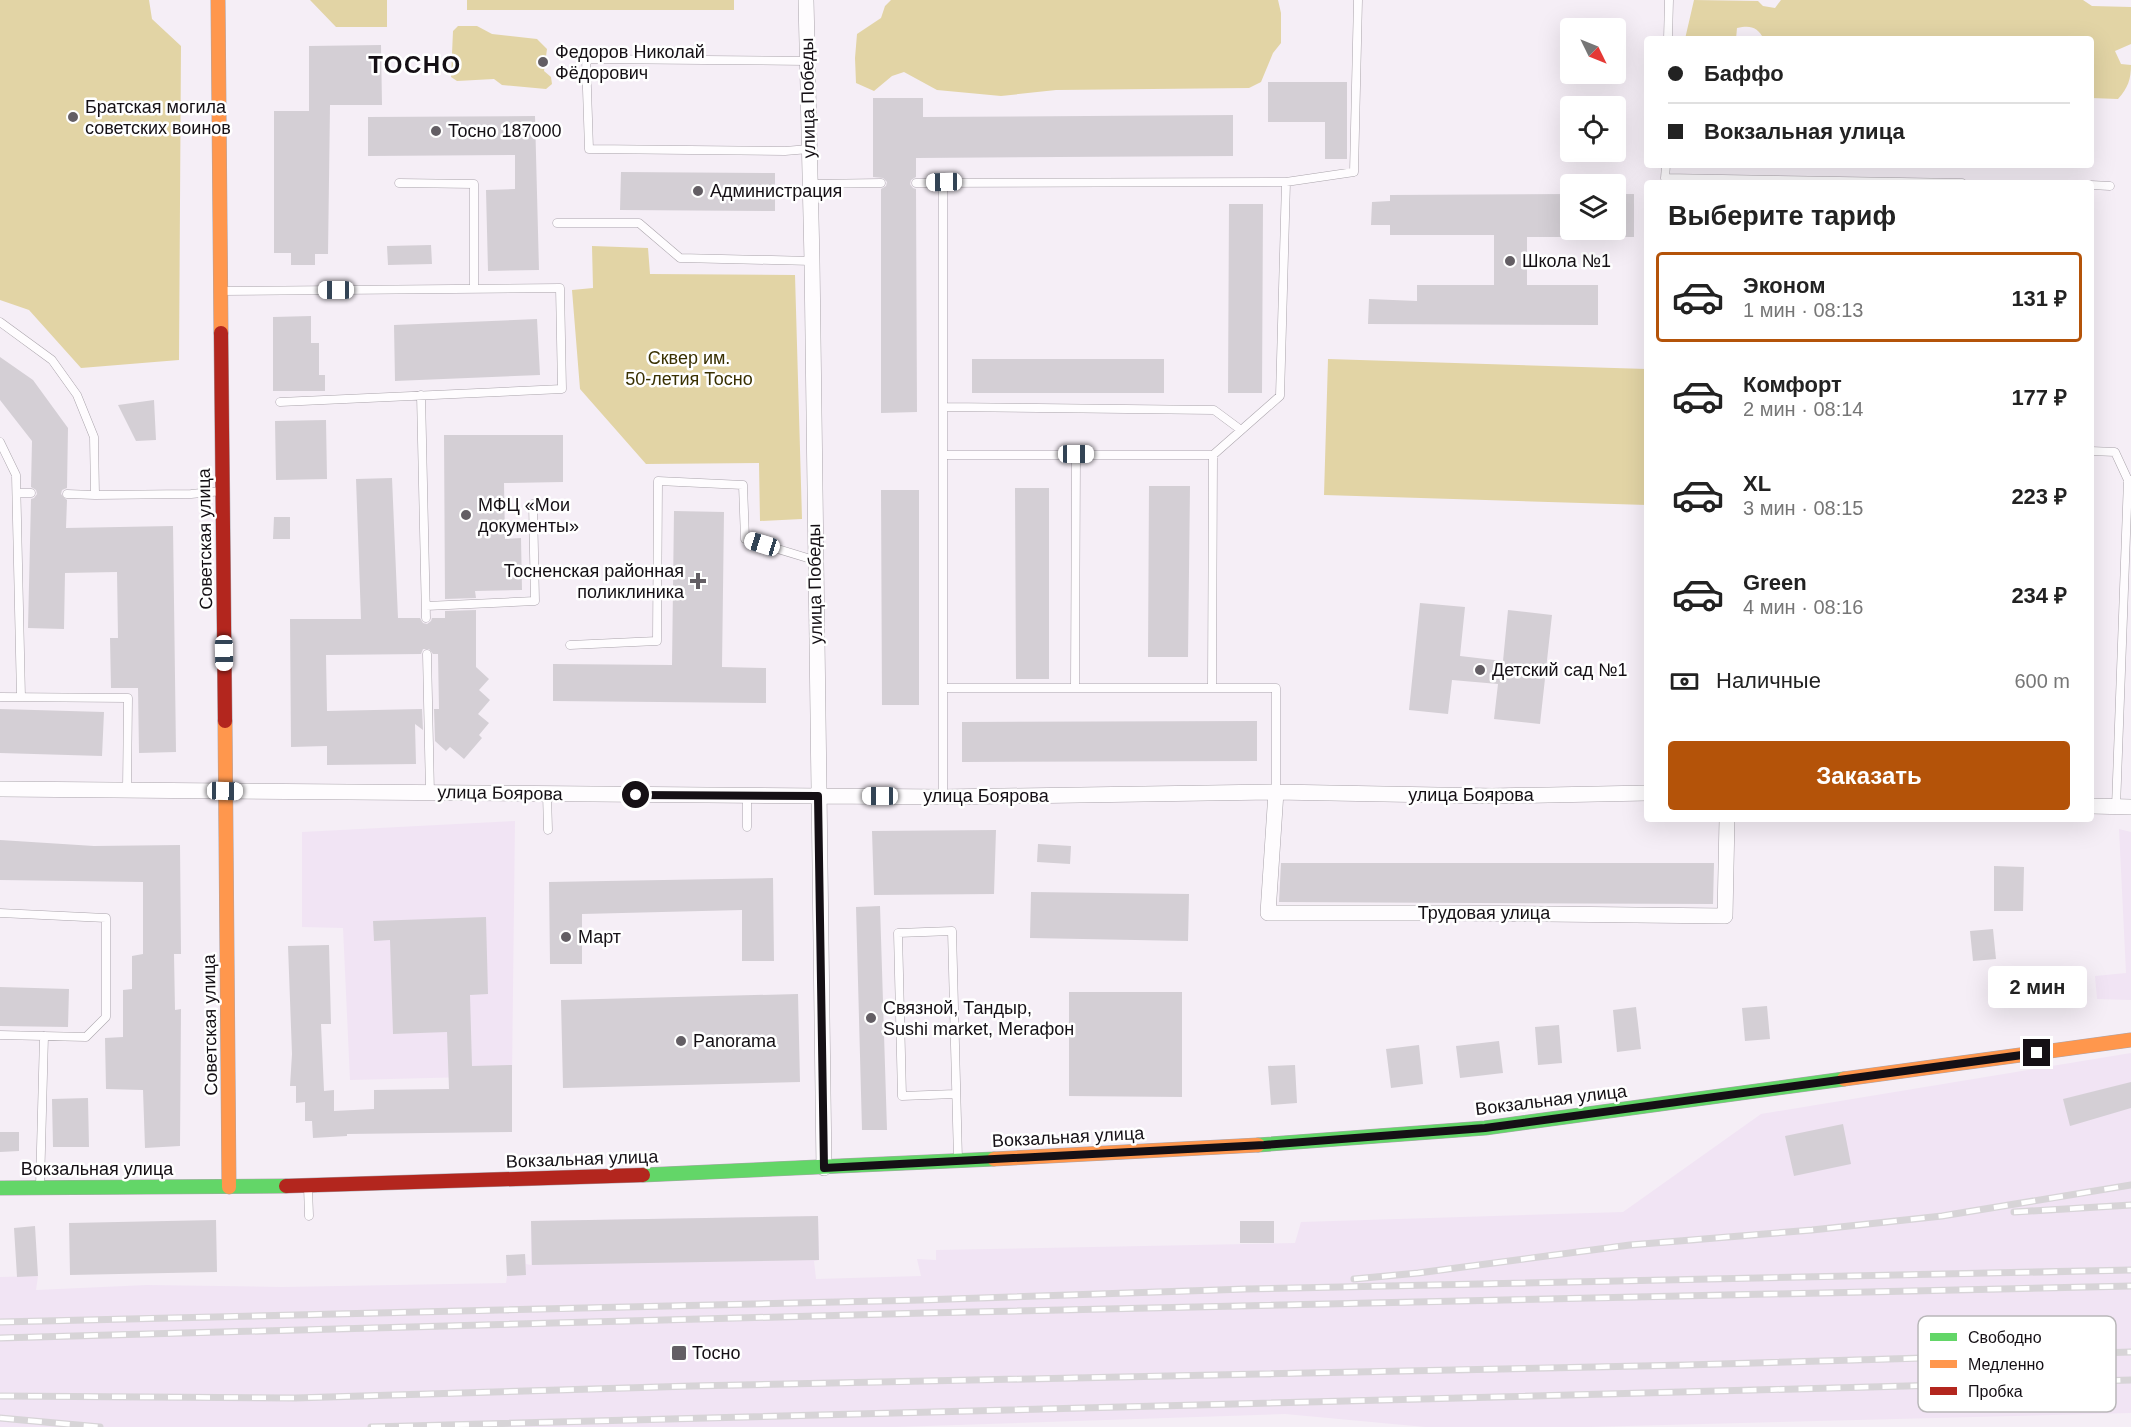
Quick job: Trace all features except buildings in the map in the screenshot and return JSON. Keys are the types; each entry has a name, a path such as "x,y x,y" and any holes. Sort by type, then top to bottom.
{"street":[{"name":"Советская улица","path":"218,0 229,1186"},
{"name":"улица Победы","path":"806,0 812,261 814,560 824,1168"},
{"name":"улица Боярова","path":"0,789 943,797 1276,792 1492,796 1644,793"},
{"name":"Трудовая улица","path":"1276,792 1268,914 1725,916 1727,822"},
{"path":"2094,806 2123,807"},
{"name":"Вокзальная улица","path":"0,1188 308,1186 824,1168 1253,1146 1485,1128 2131,1040"}],"lane":[{"path":"916,183 1286,182 1354,172 1358,0"},
{"path":"1668,36 1669,0"},
{"path":"807,61 586,59 588,149 785,151 809,149"},
{"path":"1666,168 1665,178 1746,180"},
{"path":"943,797 944,182"},
{"path":"943,454 1213,454 1280,396 1286,182"},
{"path":"399,183 474,184 474,289"},
{"path":"809,184 880,183"},
{"path":"2094,185 2110,186"},
{"path":"557,223 639,223 680,258 812,261"},
{"path":"220,291 560,288 562,389 280,402"},
{"path":"0,322 52,360 77,395 94,437 95,495"},
{"path":"421,395 426,618"},
{"path":"943,407 1214,410 1241,430"},
{"path":"0,442 16,475 21,697"},
{"path":"2094,451 2115,452 2129,480 2123,807"},
{"path":"1076,454 1076,688"},
{"path":"1212,688 1213,454"},
{"path":"570,645 657,641 658,481 743,485 745,539 814,560"},
{"path":"67,494 191,494 222,491"},
{"path":"17,493 31,493"},
{"path":"426,606 535,601 533,504"},
{"path":"427,654 430,793"},
{"path":"943,688 1276,688 1276,792"},
{"path":"0,697 128,698 127,790"},
{"path":"547,794 548,830"},
{"path":"747,795 747,827"},
{"path":"0,913 106,918 106,1017 86,1037 0,1035"},
{"path":"955,1094 903,1096 898,933 952,931 958,1161"},
{"path":"40,1188 44,1036"},
{"path":"308,1186 309,1216"}],"shaded area":[{"path":"515,821 512,1076 350,1080 343,928 302,927 302,832"},
{"path":"2119,829 2131,832 2131,1000 2097,999 2095,976 2126,973"},
{"path":"2131,1053 2131,1413 1589,1427 1425,1427 1285,1414 897,1427 0,1427 0,1277 38,1276 36,1290 147,1285 282,1287 506,1283 507,1276 525,1254 526,1264 531,1265 531,1221 818,1216 819,1260 814,1261 816,1279 921,1276 917,1259 936,1260 936,1250 1295,1243 1301,1222 1623,1212 1761,1114"}],"green space":[{"path":"0,0 149,0 152,19 181,46 179,360 81,368 29,310 0,300"},
{"path":"310,0 387,0 387,27 336,27"},
{"path":"467,0 734,0 734,10 467,10"},
{"path":"891,0 1278,0 1281,13 1281,43 1273,53 1261,82 1249,88 1056,90 1001,96 937,90 904,72 892,76 874,91 856,83 857,34 881,18 885,6"},
{"path":"1694,0 1758,1 1763,6 1775,8 1781,0 2083,0 2092,6 2131,7 2131,44 2115,51 2121,64 2131,65 2127,87 2118,99 2094,98 2094,36 1762,36 1756,29 1746,27 1737,28 1736,36 1686,36"},
{"path":"458,26 477,26 492,34 537,39 547,49 544,71 551,77 552,84 546,89 502,85 494,79 457,81 451,77 453,31"},
{"name":"Сквер им. 50-летия Тосно","path":"592,246 648,248 650,274 795,275 802,519 760,521 759,463 646,464 580,389 572,290 593,288"},
{"path":"1328,359 1644,369 1644,505 1324,495"}],"railway":[{"path":"1354,1279 1418,1273 1630,1245 1812,1230 1942,1216 2131,1185"},
{"path":"2014,1212 2131,1205"},
{"path":"0,1322 921,1300 1246,1289 2131,1270"},
{"path":"0,1338 925,1313 2131,1286"},
{"path":"2116,1352 2131,1352"},
{"path":"0,1396 295,1398 692,1386 1918,1358"},
{"path":"2116,1380 2131,1380"},
{"path":"371,1427 1918,1386"},
{"path":"0,1418 100,1427"}],"traffic: fast":[{"path":"1258,1145 1485,1128 1844,1079"},
{"path":"643,1175 994,1159"},
{"path":"0,1188 286,1186"}],"traffic: slow":[{"path":"218,0 221,333"},
{"path":"225,721 229,1187"},
{"path":"1844,1079 2131,1040"},
{"path":"994,1159 1258,1145"}],"traffic: jam":[{"path":"221,333 225,721"},
{"path":"286,1186 643,1175"}],"place":[{"name":"Федоров Николай Фёдорович","path":"543,62"},
{"name":"Братская могила советских воинов","path":"73,117"},
{"name":"Тосно 187000","path":"436,131"},
{"name":"Администрация","path":"698,191"},
{"name":"Школа №1","path":"1510,261"},
{"name":"МФЦ «Мои документы»","path":"466,515"},
{"name":"Тосненская районная поликлиника","path":"698,581"},
{"name":"Детский сад №1","path":"1480,670"},
{"name":"Март","path":"566,937"},
{"name":"Связной, Тандыр, Sushi market, Мегафон","path":"871,1018"},
{"name":"Panorama","path":"681,1041"},
{"name":"Тосно","path":"679,1353"}],"district":[{"name":"ТОСНО","path":"415,64"}],"route":[{"path":"636,795 818,796 824,1168 1264,1145 1485,1128 2037,1053"}]}
